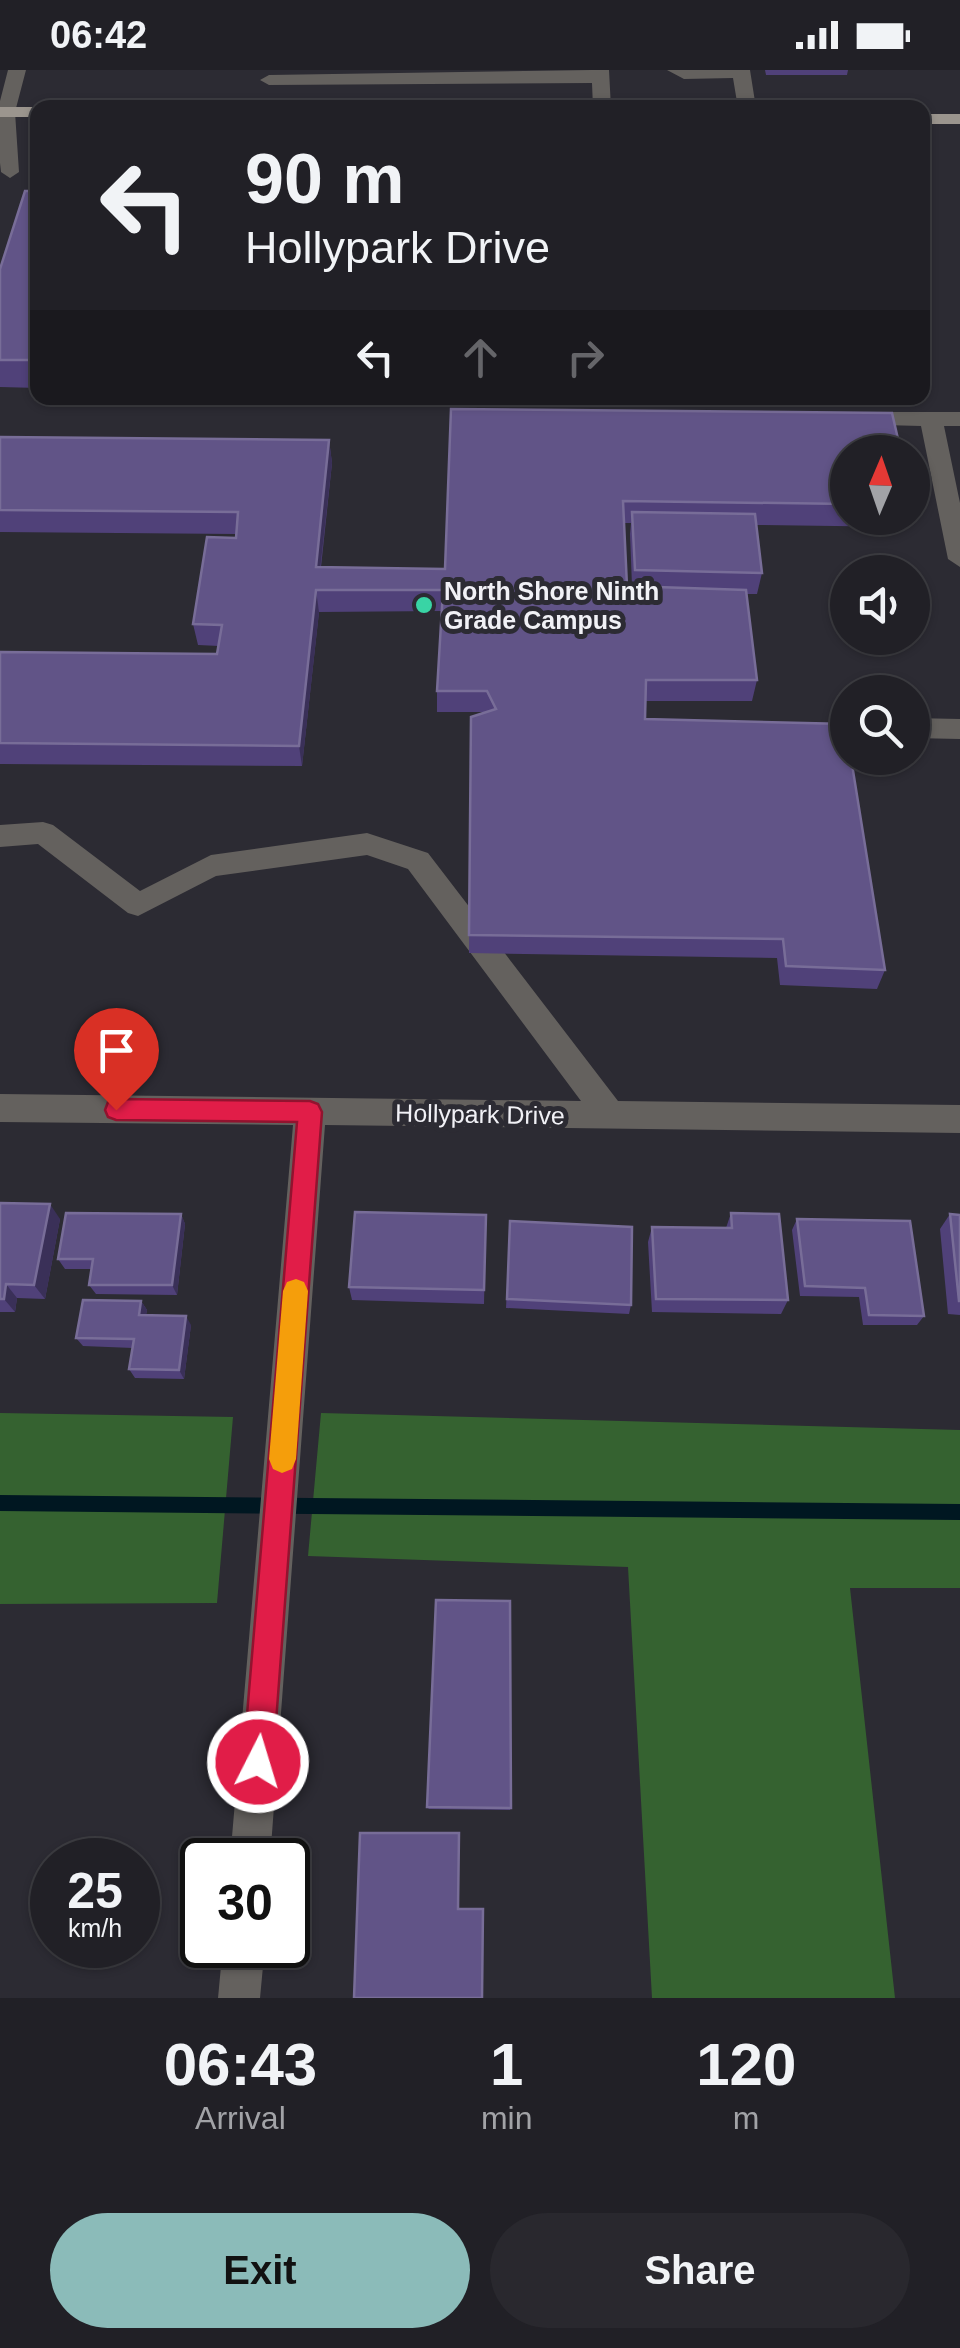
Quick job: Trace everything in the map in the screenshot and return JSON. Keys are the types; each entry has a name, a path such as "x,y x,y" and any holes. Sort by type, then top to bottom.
{"main road":[{"path":"3,112 30,112"},
{"path":"930,119 960,119"}],"street":[{"path":"12,172 3,112 17,70"},
{"path":"676,70 684,74 741,71 746,100"},
{"path":"269,81 326,88 337,76 600,74 602,100"},
{"path":"832,419 960,419"},
{"path":"931,419 960,559"},
{"path":"930,728 960,729"},
{"path":"0,836 42,833 138,905 211,866 367,844 418,862 610,1115"},
{"name":"Hollypark Drive","path":"0,1108 960,1119"},
{"path":"252,1838 310,1112"},
{"path":"240,1998 242,1968"}],"green space":[{"path":"0,1413 233,1417 217,1603 0,1604"},
{"path":"321,1413 960,1430 960,1588 850,1588 895,1998 652,1998 628,1567 308,1556"}],"building":[{"path":"25,191 30,191 30,360 0,360 0,269"},
{"path":"451,409 892,413 897,435 830,435 830,504 623,501 627,586 746,590 757,680 646,680 645,719 830,724 830,775 854,775 885,970 786,966 783,939 469,935 471,717 496,709 487,691 437,691 443,590 316,590 299,746 0,743 0,652 217,654 222,625 193,624 207,537 236,538 238,512 0,510 0,437 329,440 316,567 445,569"},
{"path":"632,512 755,514 762,573 635,570"},
{"path":"0,1203 50,1204 34,1285 6,1284 4,1299 0,1299"},
{"path":"355,1212 486,1215 484,1290 349,1287"},
{"path":"66,1213 181,1214 172,1285 89,1285 93,1259 58,1259"},
{"path":"731,1213 779,1214 788,1300 656,1299 652,1227 732,1228"},
{"path":"950,1214 960,1215 960,1301 959,1301"},
{"path":"797,1219 910,1221 924,1316 869,1315 865,1288 805,1286"},
{"path":"510,1221 632,1227 631,1305 507,1299"},
{"path":"83,1300 141,1301 139,1315 186,1316 179,1370 129,1369 134,1339 76,1338"},
{"path":"436,1600 510,1601 511,1808 427,1807"},
{"path":"360,1833 459,1833 458,1909 483,1909 482,1998 354,1998"}],"waterway":[{"path":"0,1503 960,1512"}],"slow traffic":[{"path":"282,1459 296,1291"}],"place":[{"name":"North Shore Ninth Grade Campus","path":"424,605"}],"route":[{"path":"116,1110 310,1112 258,1762"}]}
